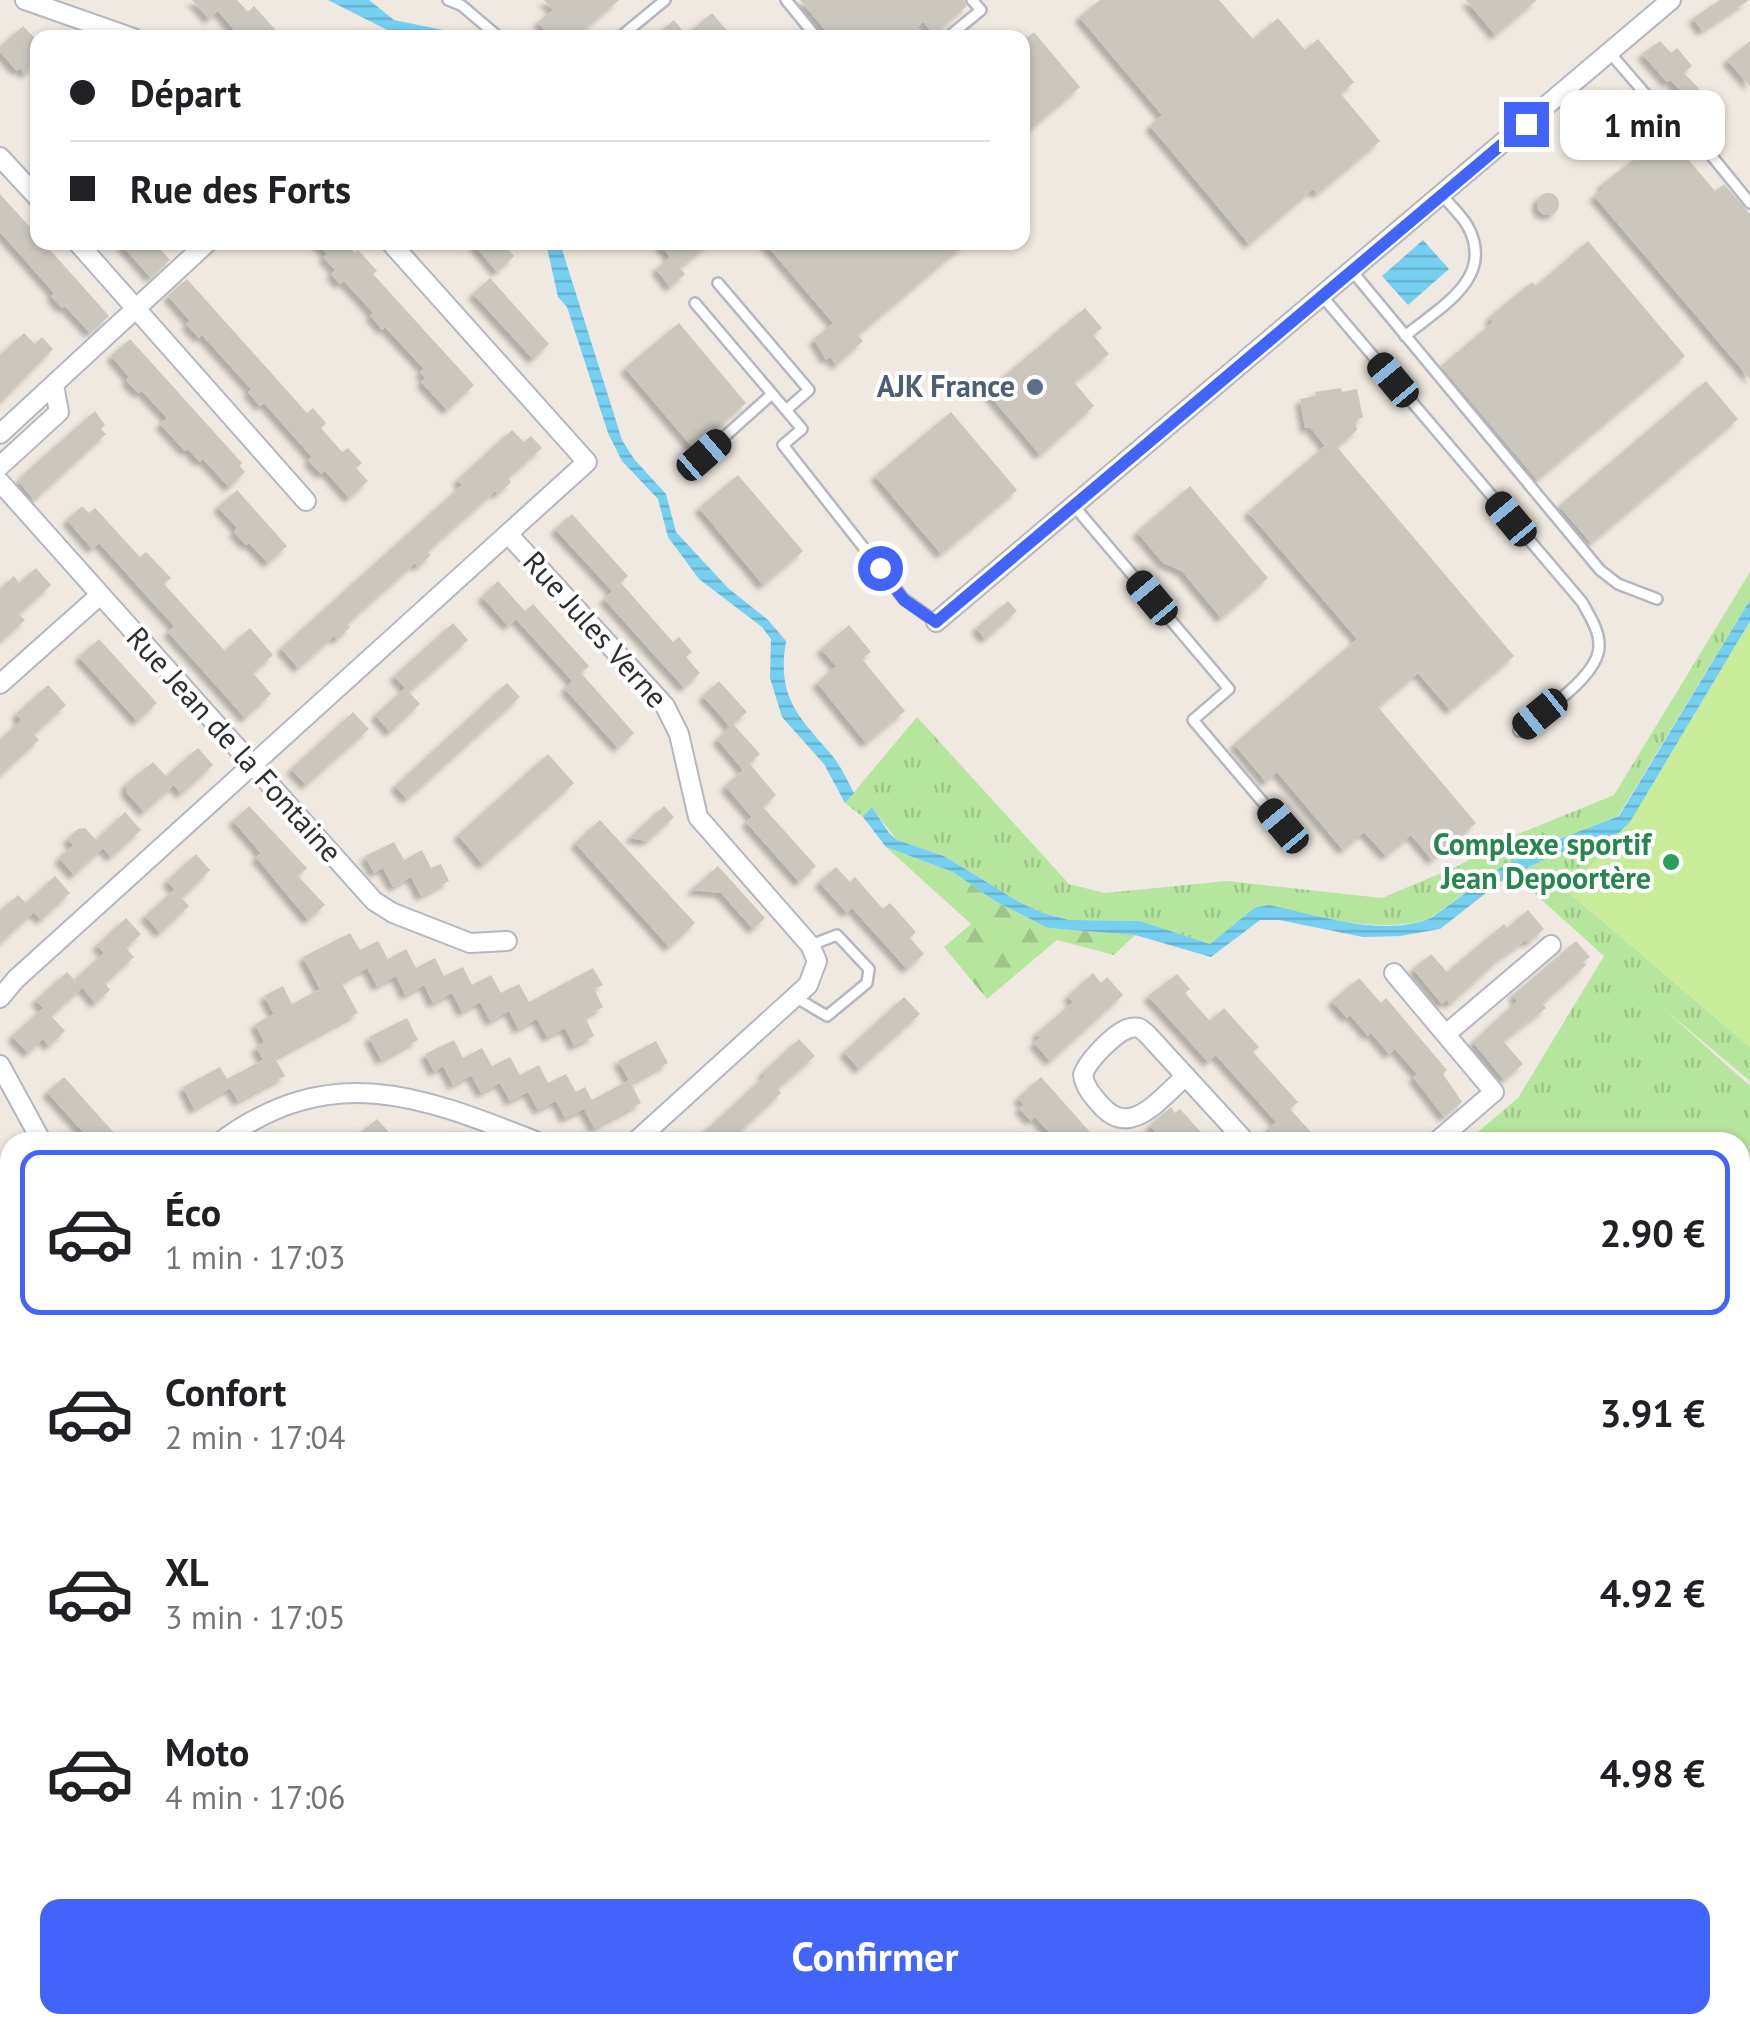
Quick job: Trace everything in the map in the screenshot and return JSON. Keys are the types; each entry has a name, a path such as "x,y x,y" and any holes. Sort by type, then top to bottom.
{"street":[{"path":"25,0 109,30"},
{"path":"936,622 1672,0"},
{"path":"0,157 30,189"},
{"path":"84,250 306,501"},
{"path":"0,434 199,250"},
{"path":"0,998 16,979 588,462 397,250"},
{"path":"0,466 59,412 54,385"},
{"name":"Rue Jean de la Fontaine","path":"0,482 382,908 470,943 507,941"},
{"name":"Rue Jules Verne","path":"510,535 665,706 679,734 698,818 810,945"},
{"path":"0,684 99,596"},
{"path":"646,1132 808,985 817,968 810,945"},
{"path":"1446,1034 1551,945"},
{"path":"1394,974 1494,1092 1448,1132"},
{"path":"1186,1076 1142,1113 1124,1120 1109,1115 1090,1092 1084,1075 1088,1062 1127,1028 1134,1027 1146,1034 1186,1076 1237,1132"},
{"path":"0,1065 37,1132"},
{"path":"238,1132 274,1112 322,1097 352,1093 380,1093 426,1101 511,1132"}],"lane":[{"path":"448,0 461,5 491,30"},
{"path":"629,30 665,0"},
{"path":"786,0 810,30"},
{"path":"956,30 980,10 972,0"},
{"path":"1610,53 1660,112 1711,155 1750,203"},
{"path":"1406,336 1470,282 1476,255 1468,226 1442,195"},
{"path":"1352,271 1600,570 1618,584 1657,599"},
{"path":"718,283 809,390 786,410"},
{"path":"1322,296 1582,602 1594,625 1599,646 1596,660 1581,680 1518,731"},
{"path":"695,303 802,428 783,445 904,600 936,622"},
{"path":"704,455 772,394"},
{"path":"1074,506 1229,689 1193,720 1283,826"},
{"path":"796,997 827,1016 867,983 869,969 837,935 810,945"}],"green space":[{"path":"1750,572 1750,600 1618,816 1546,844 1500,868 1430,918 1412,923 1368,924 1254,908 1210,944 1140,921 1069,920 1021,903 944,856 897,840 872,808 863,817 845,803 917,717 1069,884 1105,893 1227,881 1382,898 1458,866 1501,841 1614,795"},
{"name":"Complexe sportif Jean Depoortère","path":"1750,621 1750,1047 1567,891 1630,822"},
{"path":"1619,833 1568,892 1750,1047 1750,1081 1664,1009 1750,1086 1750,1132 1478,1132 1518,1098 1604,956 1523,883 1504,879 1552,856"},
{"path":"886,847 953,872 995,901 1048,928 1135,935 1114,955 1057,940 987,999 944,947 971,924"}],"water":[{"path":"328,0 369,0 394,20 443,30 387,30"},
{"path":"1423,240 1449,269 1408,305 1382,276"},
{"path":"548,250 562,250 622,440 666,494 676,532 728,588 768,620 786,641 787,690 799,715 837,762 854,793 845,803 824,764 782,717 770,678 771,639 762,627 699,579 668,537 658,499 622,461 608,433 567,307 558,297"},
{"path":"1750,600 1750,621 1630,822 1619,833 1552,856 1504,879 1440,929 1363,937 1279,920 1260,920 1211,957 1135,935 1048,928 995,901 953,872 886,847 863,817 872,807 897,840 944,856 1021,903 1069,920 1140,921 1210,944 1254,908 1269,905 1350,923 1412,924 1431,918 1500,868 1546,844 1619,816"}],"building":[{"path":"192,0 237,0 248,12 254,6 276,30 234,30 218,11 209,19"},
{"path":"544,0 619,0 583,30 544,30 538,22 553,10"},
{"path":"800,0 964,0 967,6 939,30 930,30 923,22 914,30 825,30"},
{"path":"1100,0 1219,0 1253,39 1278,18 1305,50 1318,39 1354,82 1341,94 1380,141 1317,194 1313,189 1249,244 1150,126 1162,115 1079,17"},
{"path":"1466,0 1537,0 1495,35"},
{"path":"1720,0 1749,0 1702,31 1693,18"},
{"path":"712,13 726,30 692,30"},
{"path":"674,20 682,30 662,30"},
{"path":"23,26 30,33 30,69 25,74 20,68 17,71 0,47"},
{"path":"1034,32 1080,87 1030,129 1030,35"},
{"path":"1660,41 1671,53 1677,48 1692,66 1684,73 1701,91 1691,101 1642,54"},
{"path":"1750,41 1750,86 1727,60"},
{"path":"1667,134 1715,191 1724,184 1750,214 1750,379 1594,196 1604,188 1601,185"},
{"path":"1548,193 1556,196 1556,212 1548,215 1540,212 1537,204 1540,196"},
{"path":"0,194 30,227 30,250 50,250 109,316 90,333 51,296 54,293 0,232"},
{"path":"1588,241 1685,356 1537,480 1441,366 1493,322 1489,318 1512,298 1532,282 1536,286"},
{"path":"126,250 161,250 170,260 151,278"},
{"path":"323,250 358,250 377,271 373,274 474,385 447,410 421,382 425,378 420,372 424,369 385,327 382,330 370,316 373,313 344,281 340,284 331,274 335,270 323,257 327,254"},
{"path":"479,250 509,250 514,256 497,272"},
{"path":"664,250 701,250 680,268 685,274 670,287 656,269 670,257"},
{"path":"771,250 958,250 858,335 863,341 836,365 830,357 826,360 814,339 833,323"},
{"path":"490,278 549,344 533,359 473,294"},
{"path":"187,279 307,413 313,408 326,423 321,428 342,452 348,448 362,463 356,468 368,481 349,498 325,471 321,474 308,460 312,457 264,403 260,406 248,392 251,389 202,335 199,338 186,324 190,321 168,296"},
{"name":"AJK France","path":"1085,308 1102,328 1093,335 1109,354 1074,382 1094,406 1040,455 986,391"},
{"path":"679,323 746,403 693,448 625,368"},
{"path":"24,333 35,344 42,337 53,349 0,403 0,355"},
{"path":"130,339 242,463 245,472 229,487 203,459 200,462 188,449 185,451 160,424 167,418 126,380 129,377 111,356"},
{"path":"1706,381 1738,419 1591,543 1559,506"},
{"path":"1341,388 1342,392 1357,389 1363,418 1355,419 1357,430 1337,447 1514,656 1450,710 1418,673 1378,707 1476,823 1432,860 1411,835 1386,856 1364,832 1343,850 1277,772 1266,782 1234,744 1357,639 1248,512 1325,446 1310,427 1305,428 1300,399"},
{"path":"95,411 106,434 34,500 19,482 25,473"},
{"path":"951,412 1017,490 941,554 875,476"},
{"path":"512,430 524,442 531,436 542,448 508,478 511,482 498,494 495,491 427,552 431,555 418,567 415,563 347,624 350,627 337,640 334,636 298,668 281,648 462,485 457,480"},
{"path":"738,475 803,551 763,585 699,508"},
{"path":"1190,486 1268,578 1221,618 1182,571 1163,563 1137,532"},
{"path":"237,490 287,546 268,563 240,539 234,532 237,528 218,507"},
{"path":"82,506 89,513 95,508 140,557 146,552 171,578 164,584 225,651 250,628 273,655 253,673 271,694 245,718 168,632 174,626 99,543 92,549 67,520"},
{"path":"572,514 628,576 612,591 555,529"},
{"path":"36,568 51,585 19,614 25,620 0,642 0,589 14,576 19,583"},
{"path":"498,581 525,611 508,626 482,597"},
{"path":"621,583 673,642 679,637 692,652 686,657 700,673 684,688 604,599"},
{"path":"1008,601 1017,611 985,639 976,628"},
{"path":"533,604 589,666 581,673 634,733 618,748 565,689 572,681 516,619"},
{"path":"453,623 468,640 409,692 420,704 390,732 375,715 405,688 394,676"},
{"path":"849,625 871,652 862,659 905,711 866,743 817,683 836,666 821,649"},
{"path":"99,639 157,703 137,721 79,657"},
{"path":"719,681 747,712 733,724 760,754 743,770 717,739 730,727 703,696"},
{"path":"507,683 520,697 407,799 395,786"},
{"path":"48,685 66,705 34,734 39,740 0,775 0,740 21,720 16,714"},
{"path":"353,712 369,729 306,785 291,769"},
{"path":"198,748 213,765 181,794 174,785 144,812 126,792 127,783 153,762 166,776"},
{"path":"548,754 574,783 483,865 458,835"},
{"path":"750,764 776,795 763,807 816,866 799,882 746,822 752,817 725,786"},
{"path":"249,806 307,868 298,876 325,905 308,920 256,857 261,853 233,821"},
{"path":"664,806 674,817 647,841 629,838"},
{"path":"125,812 141,830 111,857 103,848 74,875 59,858 73,845 67,839 85,828 96,840"},
{"path":"600,820 695,923 669,947 575,843"},
{"path":"394,842 404,860 422,850 431,868 441,864 449,881 421,896 411,877 393,887 383,868 374,873 365,856"},
{"path":"196,854 210,870 182,898 167,881"},
{"path":"718,866 765,918 753,929 721,893 691,890"},
{"path":"836,867 850,882 855,877 883,909 890,903 916,932 910,938 924,954 907,969 852,908 847,913 819,882"},
{"path":"55,876 70,893 41,920 34,912 0,943 0,911 18,895 26,903"},
{"path":"174,890 189,906 160,933 145,916"},
{"path":"1528,910 1544,929 1528,943 1526,940 1501,957 1450,1004 1447,1000 1442,1004 1413,969 1431,954 1447,972 1504,924 1507,928"},
{"path":"126,918 141,934 126,948 134,957 105,983 110,990 95,1003 75,979 104,953 97,945"},
{"path":"350,933 360,950 378,941 388,959 406,949 416,968 435,958 444,976 463,967 472,985 491,975 501,993 519,984 529,1002 593,968 603,985 594,989 603,1007 585,1017 594,1036 574,1046 565,1028 547,1037 537,1019 518,1029 509,1011 490,1021 480,1002 462,1012 452,993 433,1003 424,985 405,995 396,976 377,986 367,968 341,982 358,1013 275,1058 285,1076 238,1101 230,1088 194,1109 183,1087 220,1067 227,1079 263,1060 256,1047 264,1042 255,1024 274,1014 264,996 283,986 292,1004 320,989 303,957"},
{"path":"1576,941 1590,957 1583,962 1586,965 1542,1003 1546,1008 1503,1041 1523,1064 1504,1080 1473,1042 1517,1001 1513,995"},
{"path":"67,972 82,988 51,1016 65,1031 49,1046 43,1039 28,1053 12,1036 43,1008 36,1000"},
{"path":"1093,973 1101,983 1107,977 1123,995 1050,1061 1034,1043 1040,1038 1036,1034 1073,1002 1068,996"},
{"path":"1177,974 1190,989 1185,993 1210,1021 1224,1008 1259,1047 1253,1052 1298,1102 1290,1109 1311,1132 1271,1132 1268,1129 1276,1122 1216,1055 1208,1062 1148,996"},
{"path":"1359,978 1381,1003 1386,998 1447,1070 1443,1074 1462,1102 1444,1117 1413,1077 1417,1074 1395,1049 1389,1054 1371,1033 1368,1036 1332,1001"},
{"path":"904,997 920,1014 859,1069 844,1052"},
{"path":"407,1018 418,1040 381,1060 369,1037"},
{"path":"799,1039 815,1056 777,1089 781,1093 739,1132 704,1132 765,1076 762,1073"},
{"path":"454,1040 463,1058 482,1048 492,1066 510,1057 520,1075 539,1065 548,1083 566,1074 576,1092 585,1087 592,1100 629,1080 618,1061 656,1041 668,1063 631,1083 641,1103 594,1128 584,1109 565,1118 556,1101 538,1110 528,1092 510,1101 500,1083 481,1093 471,1075 453,1085 443,1066 434,1072 425,1054"},
{"path":"64,1077 114,1132 83,1132 47,1092"},
{"path":"1041,1077 1090,1132 1049,1132 1035,1117 1031,1121 1019,1108 1024,1105 1018,1098"},
{"path":"1171,1107 1175,1113 1180,1109 1201,1132 1155,1132 1150,1125"},
{"path":"377,1119 389,1132 361,1132"}],"place":[{"name":"AJK France","path":"1035,387"},
{"name":"Complexe sportif Jean Depoortère","path":"1671,862"}],"route":[{"path":"880,568 904,600 936,622 1526,124"}]}
